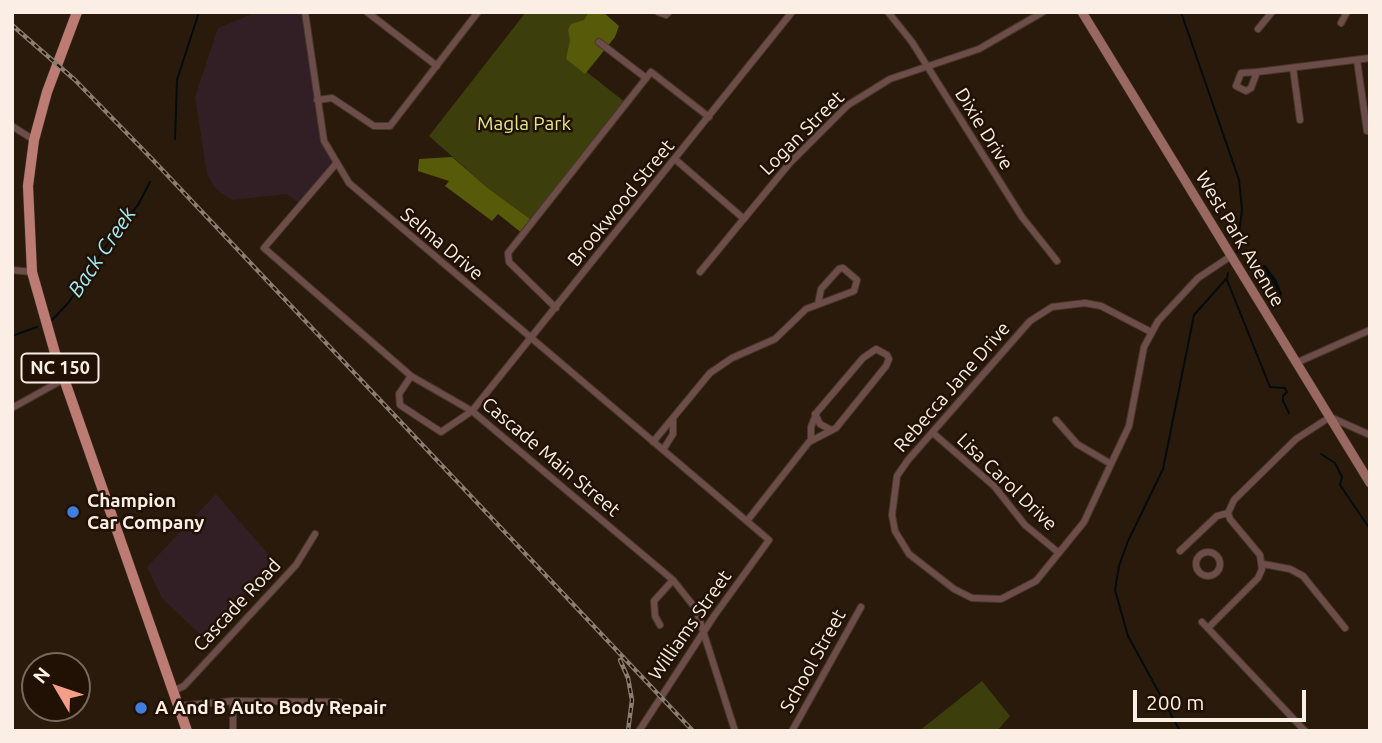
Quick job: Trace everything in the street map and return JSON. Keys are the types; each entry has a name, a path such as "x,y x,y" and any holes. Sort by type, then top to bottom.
{"main road":[{"name":"NC 150","path":"77,12 47,92 34,140 28,205 32,272 64,379 187,731"},
{"name":"West Park Avenue","path":"1082,12 1370,482"}],"street":[{"name":"Selma Drive","path":"305,12 324,141 335,165 361,196 769,540"},
{"path":"367,12 437,66"},
{"path":"317,100 332,98 374,126 384,128 394,122 478,12"},
{"path":"658,12 666,15 669,12"},
{"name":"Brookwood Street","path":"411,376 399,394 400,405 441,432 472,411 676,160 792,12"},
{"name":"Dixie Drive","path":"888,12 912,41 1015,208 1057,261"},
{"name":"Logan Street","path":"700,272 789,164 848,105 890,79 979,49 1043,12"},
{"path":"1258,29 1272,12"},
{"path":"1341,23 1347,12"},
{"path":"600,42 646,78"},
{"path":"1257,72 1370,58"},
{"path":"1357,60 1367,131"},
{"path":"1293,68 1300,120"},
{"path":"556,308 509,262 508,253 646,78 651,72 709,117"},
{"path":"12,126 34,140"},
{"path":"676,160 744,219"},
{"name":"Cascade Main Street","path":"335,165 264,248 411,376 472,411 673,580 696,609 705,630 735,731"},
{"name":"Rebecca Jane Drive","path":"1152,332 1101,306 1076,303 1052,307 1030,321 897,476 893,496 895,531 909,554 954,589 986,600 1001,599 1036,581 1084,522 1129,426 1138,368 1157,321 1199,278 1231,256"},
{"path":"653,442 710,373 732,358 765,345 806,309 853,291 857,280 843,268 839,270 821,289 818,304"},
{"path":"12,270 32,272"},
{"path":"1296,363 1370,330"},
{"path":"747,521 811,440 831,430 886,366 890,359 887,355 879,349 869,352 815,414 811,440"},
{"path":"12,408 64,379"},
{"path":"815,414 820,424 831,430"},
{"path":"1180,551 1217,516 1228,513 1234,500 1282,452 1330,417 1370,435"},
{"path":"663,450 673,434 673,418"},
{"path":"1056,420 1077,444 1111,464"},
{"name":"Lisa Carol Drive","path":"933,433 994,486 1025,525 1059,553"},
{"path":"1228,513 1263,564 1290,569 1303,576 1345,628"},
{"name":"Cascade Road","path":"173,691 184,686 296,565 315,534"},
{"name":"Williams Street","path":"639,731 705,630 769,540"},
{"path":"1188,543 1199,555"},
{"path":"1209,551 1219,557 1221,564 1216,574 1205,576 1199,572 1196,565 1199,555 1209,551"},
{"path":"1208,628 1258,578 1263,564"},
{"path":"660,625 655,616 654,601 673,580"},
{"name":"School Street","path":"792,731 861,607"},
{"path":"1202,622 1305,731"},
{"path":"233,701 233,731"},
{"path":"178,705 233,701 338,702"}],"shaded area":[{"path":"257,12 305,12 320,126 335,165 301,205 287,194 232,200 217,190 207,174 195,97 218,28"},
{"path":"589,12 603,12 619,26 615,37 585,74 566,59 570,40 568,30 571,24 584,20"},
{"path":"452,157 489,189 533,221 523,234 498,214 492,221 445,186 449,181 418,171 419,159"},
{"path":"1259,265 1265,265 1276,279 1282,294 1279,299 1273,300 1263,286 1256,270"},
{"path":"216,494 275,562 204,638 162,598 147,567"}],"green space":[{"name":"Magla Park","path":"526,12 598,12 578,65 626,103 533,221 489,189 429,136"},
{"path":"982,681 1010,716 997,731 919,731"}],"waterway":[{"name":"Back Creek","path":"175,139 177,80 199,12"},
{"path":"1181,12 1239,180 1242,209 1237,252"},
{"name":"Back Creek","path":"52,320 69,302 114,234 138,205 150,182"},
{"path":"1180,731 1128,636 1115,590 1119,566 1128,541 1163,469 1194,315 1227,278 1228,273"},
{"path":"1227,280 1270,387 1285,388 1287,392 1283,401 1289,413"},
{"name":"Back Creek","path":"12,336 37,327"},
{"path":"1321,454 1335,463 1342,477 1340,485 1370,529"}],"railway":[{"path":"12,25 75,80 153,160 693,731"},
{"path":"620,660 628,678 632,700 628,731"}],"place":[{"name":"Champion Car Company","path":"73,512"},
{"name":"A And B Auto Body Repair","path":"141,708"}]}
